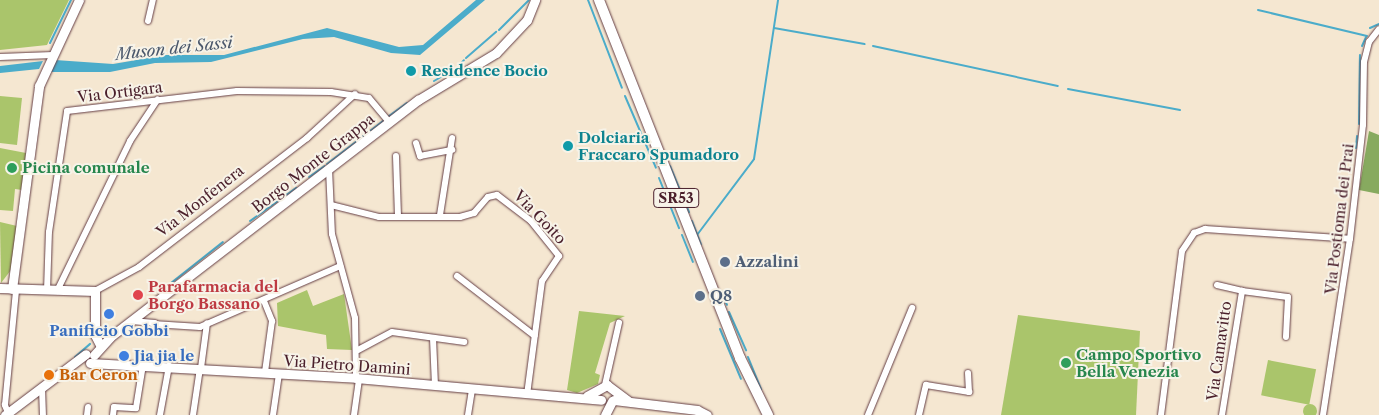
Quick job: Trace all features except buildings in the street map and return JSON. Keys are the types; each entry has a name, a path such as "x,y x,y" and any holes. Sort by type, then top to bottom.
{"main road":[{"name":"SR53","path":"594,0 758,399 768,415"},
{"name":"SR53","path":"599,0 609,34"},
{"name":"SR53","path":"758,399 759,415"}],"street":[{"path":"7,414 5,405 14,289 44,74 79,0"},
{"path":"148,21 153,0"},
{"name":"Borgo Monte Grappa","path":"7,414 71,366 90,357 100,345 389,122 440,85 496,54 528,20 535,0"},
{"name":"Via Postioma dei Prai","path":"1323,415 1350,239 1363,126 1364,62 1369,42 1379,30"},
{"path":"0,57 52,56"},
{"name":"Via Ortigara","path":"47,291 49,232 67,111 237,91 356,94"},
{"path":"356,94 371,100 389,122"},
{"name":"Via Monfenera","path":"0,288 47,291 95,291 139,266 306,138 356,94"},
{"path":"57,291 122,156 158,100"},
{"path":"331,205 379,216 440,215 452,150 452,138"},
{"path":"416,143 420,156 452,150"},
{"path":"396,156 398,215"},
{"path":"329,169 331,205 340,266 355,318 358,378 354,415"},
{"name":"Via Goito","path":"440,215 455,217 474,213 488,197 501,195 558,251 558,261 542,281 527,395"},
{"path":"1161,415 1182,251 1194,233 1205,229 1350,239"},
{"path":"131,321 153,324 205,324 264,301 340,266"},
{"path":"457,276 535,336"},
{"name":"Via Camavitto","path":"1217,285 1242,291 1288,297 1286,337"},
{"path":"95,291 95,335 100,345"},
{"name":"Via Camavitto","path":"1222,415 1242,291"},
{"path":"264,301 272,321 265,372"},
{"path":"868,415 912,308"},
{"path":"605,414 602,401 608,387 619,323"},
{"path":"193,415 205,324"},
{"path":"358,350 392,332 464,342"},
{"path":"433,338 435,386"},
{"name":"Via Pietro Damini","path":"90,357 105,363 358,378 527,395 587,396 602,401"},
{"path":"113,415 114,407 136,408 143,365"},
{"path":"160,415 169,366"},
{"path":"919,415 926,385 969,392 968,373"},
{"path":"273,415 279,374"},
{"path":"587,396 608,387"},
{"path":"608,387 628,400"},
{"path":"608,387 613,401"},
{"path":"42,388 43,415"},
{"path":"468,415 472,390"},
{"path":"602,401 628,400 707,415"},
{"path":"605,414 613,401"},
{"path":"87,415 88,407"}],"green space":[{"path":"0,0 69,0 47,45 0,50"},
{"path":"0,96 22,98 17,145 0,143"},
{"path":"1369,131 1379,135 1379,194 1359,190"},
{"name":"Picina comunale","path":"0,148 26,153 22,190 15,189 13,211 0,210"},
{"path":"0,222 17,226 11,270 1,283"},
{"path":"307,290 313,306 344,294 352,350 327,349 326,335 278,326 277,303"},
{"path":"579,311 625,316 610,323 595,373 600,375 598,384 577,393 567,390"},
{"path":"1018,315 1140,331 1136,415 1001,415"},
{"path":"1268,360 1316,369 1309,405 1261,395"},
{"path":"1310,404 1315,406 1317,411 1315,416 1310,418 1305,416 1303,411 1305,406"}],"water":[{"path":"476,0 485,0 420,55 391,53 334,37 303,39 211,62 155,63 110,72 49,72 55,60 113,64 166,55 224,55 327,28 399,47 423,45"},
{"path":"43,61 39,69 0,73 0,66"}],"waterway":[{"path":"50,43 71,0"},
{"path":"499,30 529,0"},
{"path":"588,0 622,88"},
{"path":"697,235 754,159 778,0"},
{"path":"1258,10 1367,36"},
{"path":"1370,28 1379,24"},
{"path":"774,28 865,44"},
{"path":"466,58 496,32"},
{"path":"1362,46 1366,37"},
{"path":"873,46 1058,86"},
{"path":"1359,124 1360,55"},
{"path":"458,67 464,60"},
{"path":"434,81 453,70"},
{"path":"1068,89 1180,110"},
{"path":"625,96 656,168"},
{"path":"389,116 407,103"},
{"path":"327,164 383,121"},
{"path":"1356,148 1357,136"},
{"path":"309,177 325,166"},
{"path":"670,166 689,212"},
{"path":"659,178 679,228"},
{"path":"250,221 296,188"},
{"path":"692,221 701,244"},
{"path":"682,235 693,262"},
{"path":"171,283 223,242"},
{"path":"722,295 727,305"},
{"path":"729,312 746,350"},
{"path":"720,329 741,379"},
{"path":"75,357 90,344"},
{"path":"748,357 761,389"}],"place":[{"name":"Residence Bocio","path":"411,71"},
{"name":"Dolciaria Fraccaro Spumadoro","path":"568,146"},
{"name":"Picina comunale","path":"12,168"},
{"name":"Azzalini","path":"725,262"},
{"name":"Parafarmacia del Borgo Bassano","path":"138,295"},
{"name":"Q8","path":"700,296"},
{"name":"Panificio Gobbi","path":"109,314"},
{"name":"Jia jia le","path":"124,356"},
{"name":"Campo Sportivo Bella Venezia","path":"1066,363"},
{"name":"Bar Ceron","path":"49,375"}],"water label":[{"name":"Muson dei Sassi","path":"174,48"}]}
